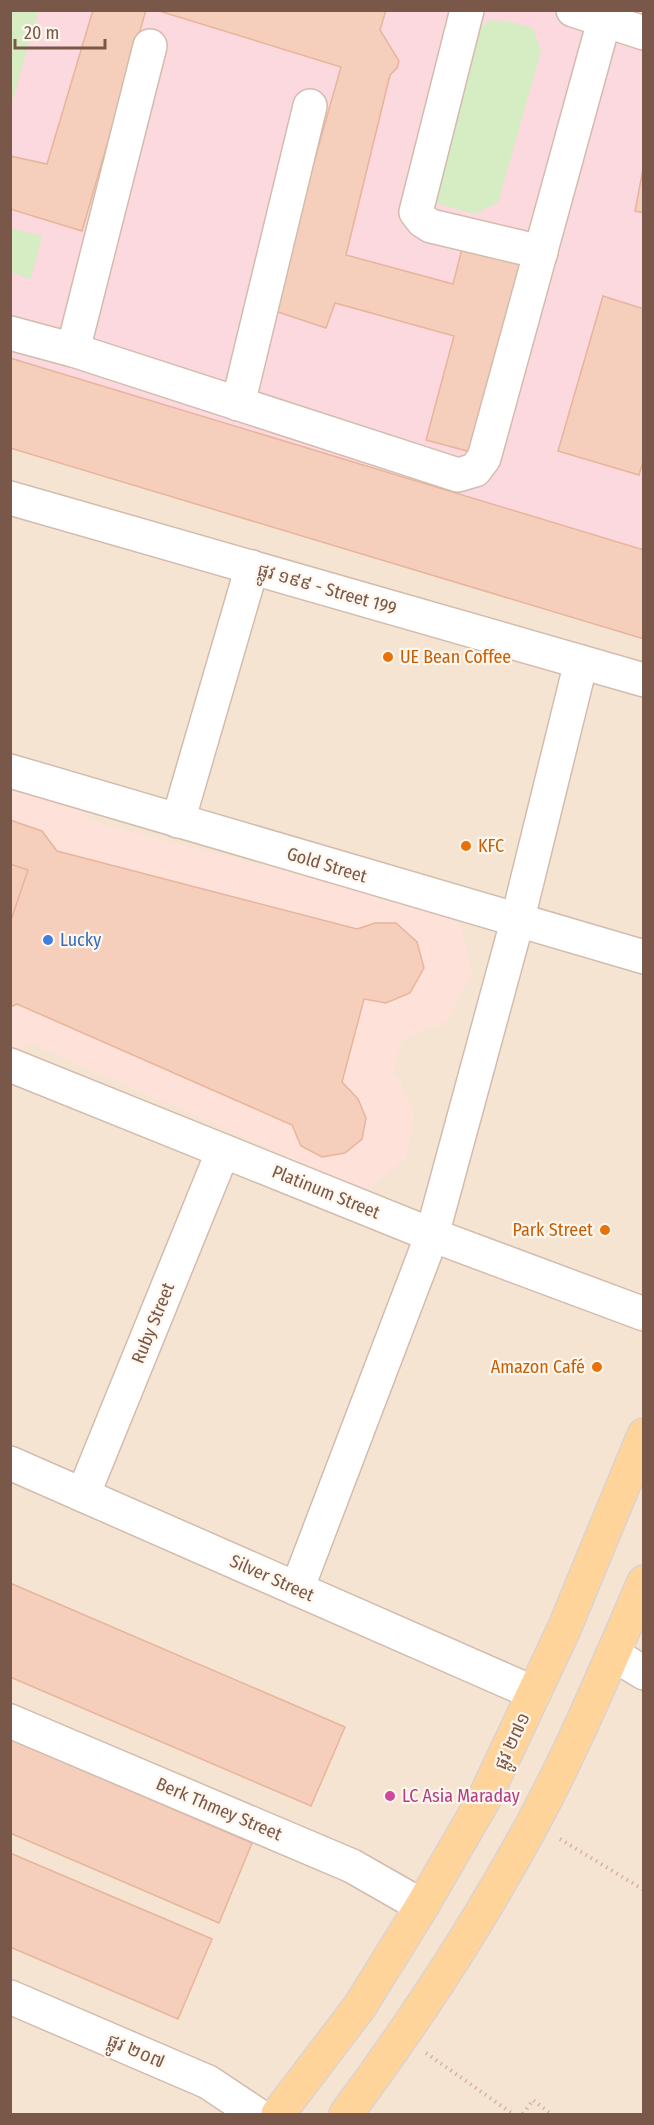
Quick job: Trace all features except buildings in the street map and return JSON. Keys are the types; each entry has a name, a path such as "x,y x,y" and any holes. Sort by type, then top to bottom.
{"main road":[{"name":"ផ្លូវ ២៧១","path":"278,2115 360,2006 484,1799 602,1540 644,1435"},
{"path":"346,2115 404,2037 469,1934 533,1822 587,1714 644,1582"}],"street":[{"path":"467,10 416,212 423,221 431,226 541,252"},
{"path":"573,10 644,33"},
{"path":"10,333 73,350 458,475 475,470 484,458 604,21"},
{"path":"73,350 150,46"},
{"path":"238,404 310,106"},
{"name":"ផ្លូវ ១៩៩ - Street 199","path":"10,498 644,680"},
{"path":"178,821 252,567"},
{"path":"297,1589 432,1235 517,922 581,662"},
{"name":"Gold Street","path":"10,771 517,922 644,957"},
{"name":"Platinum Street","path":"10,1065 432,1235 644,1314"},
{"name":"Ruby Street","path":"83,1495 223,1151"},
{"name":"Silver Street","path":"10,1463 534,1693"},
{"path":"613,1654 644,1673"},
{"name":"Berk Thmey Street","path":"10,1721 352,1866 422,1906"},
{"name":"ផ្លូវ ២០៧","path":"10,1997 208,2082 255,2115"}],"path":[{"path":"533,1822 644,1890"},
{"path":"404,2037 513,2115"},
{"path":"523,2115 533,2100 551,2115"}],"shaded area":[{"path":"10,11 643,11 643,576 11,391"},
{"path":"11,11 643,11 643,2114 11,2114"},
{"path":"11,780 74,802 90,821 367,893 382,889 421,890 460,924 472,973 446,1022 402,1040 393,1072 400,1080 414,1115 406,1158 371,1187 328,1193 286,1171 278,1152 30,1043 14,1050 11,1049"}],"green space":[{"path":"10,11 38,11 11,106"},
{"path":"492,20 533,28 541,51 498,203 474,214 439,204 426,189 473,30"},
{"path":"10,228 42,236 31,279 11,272"}],"place":[{"name":"UE Bean Coffee","path":"388,657"},
{"name":"KFC","path":"466,846"},
{"name":"Lucky","path":"48,940"},
{"name":"Park Street","path":"605,1230"},
{"name":"Amazon Café","path":"597,1367"},
{"name":"LC Asia Maraday","path":"390,1796"}]}
